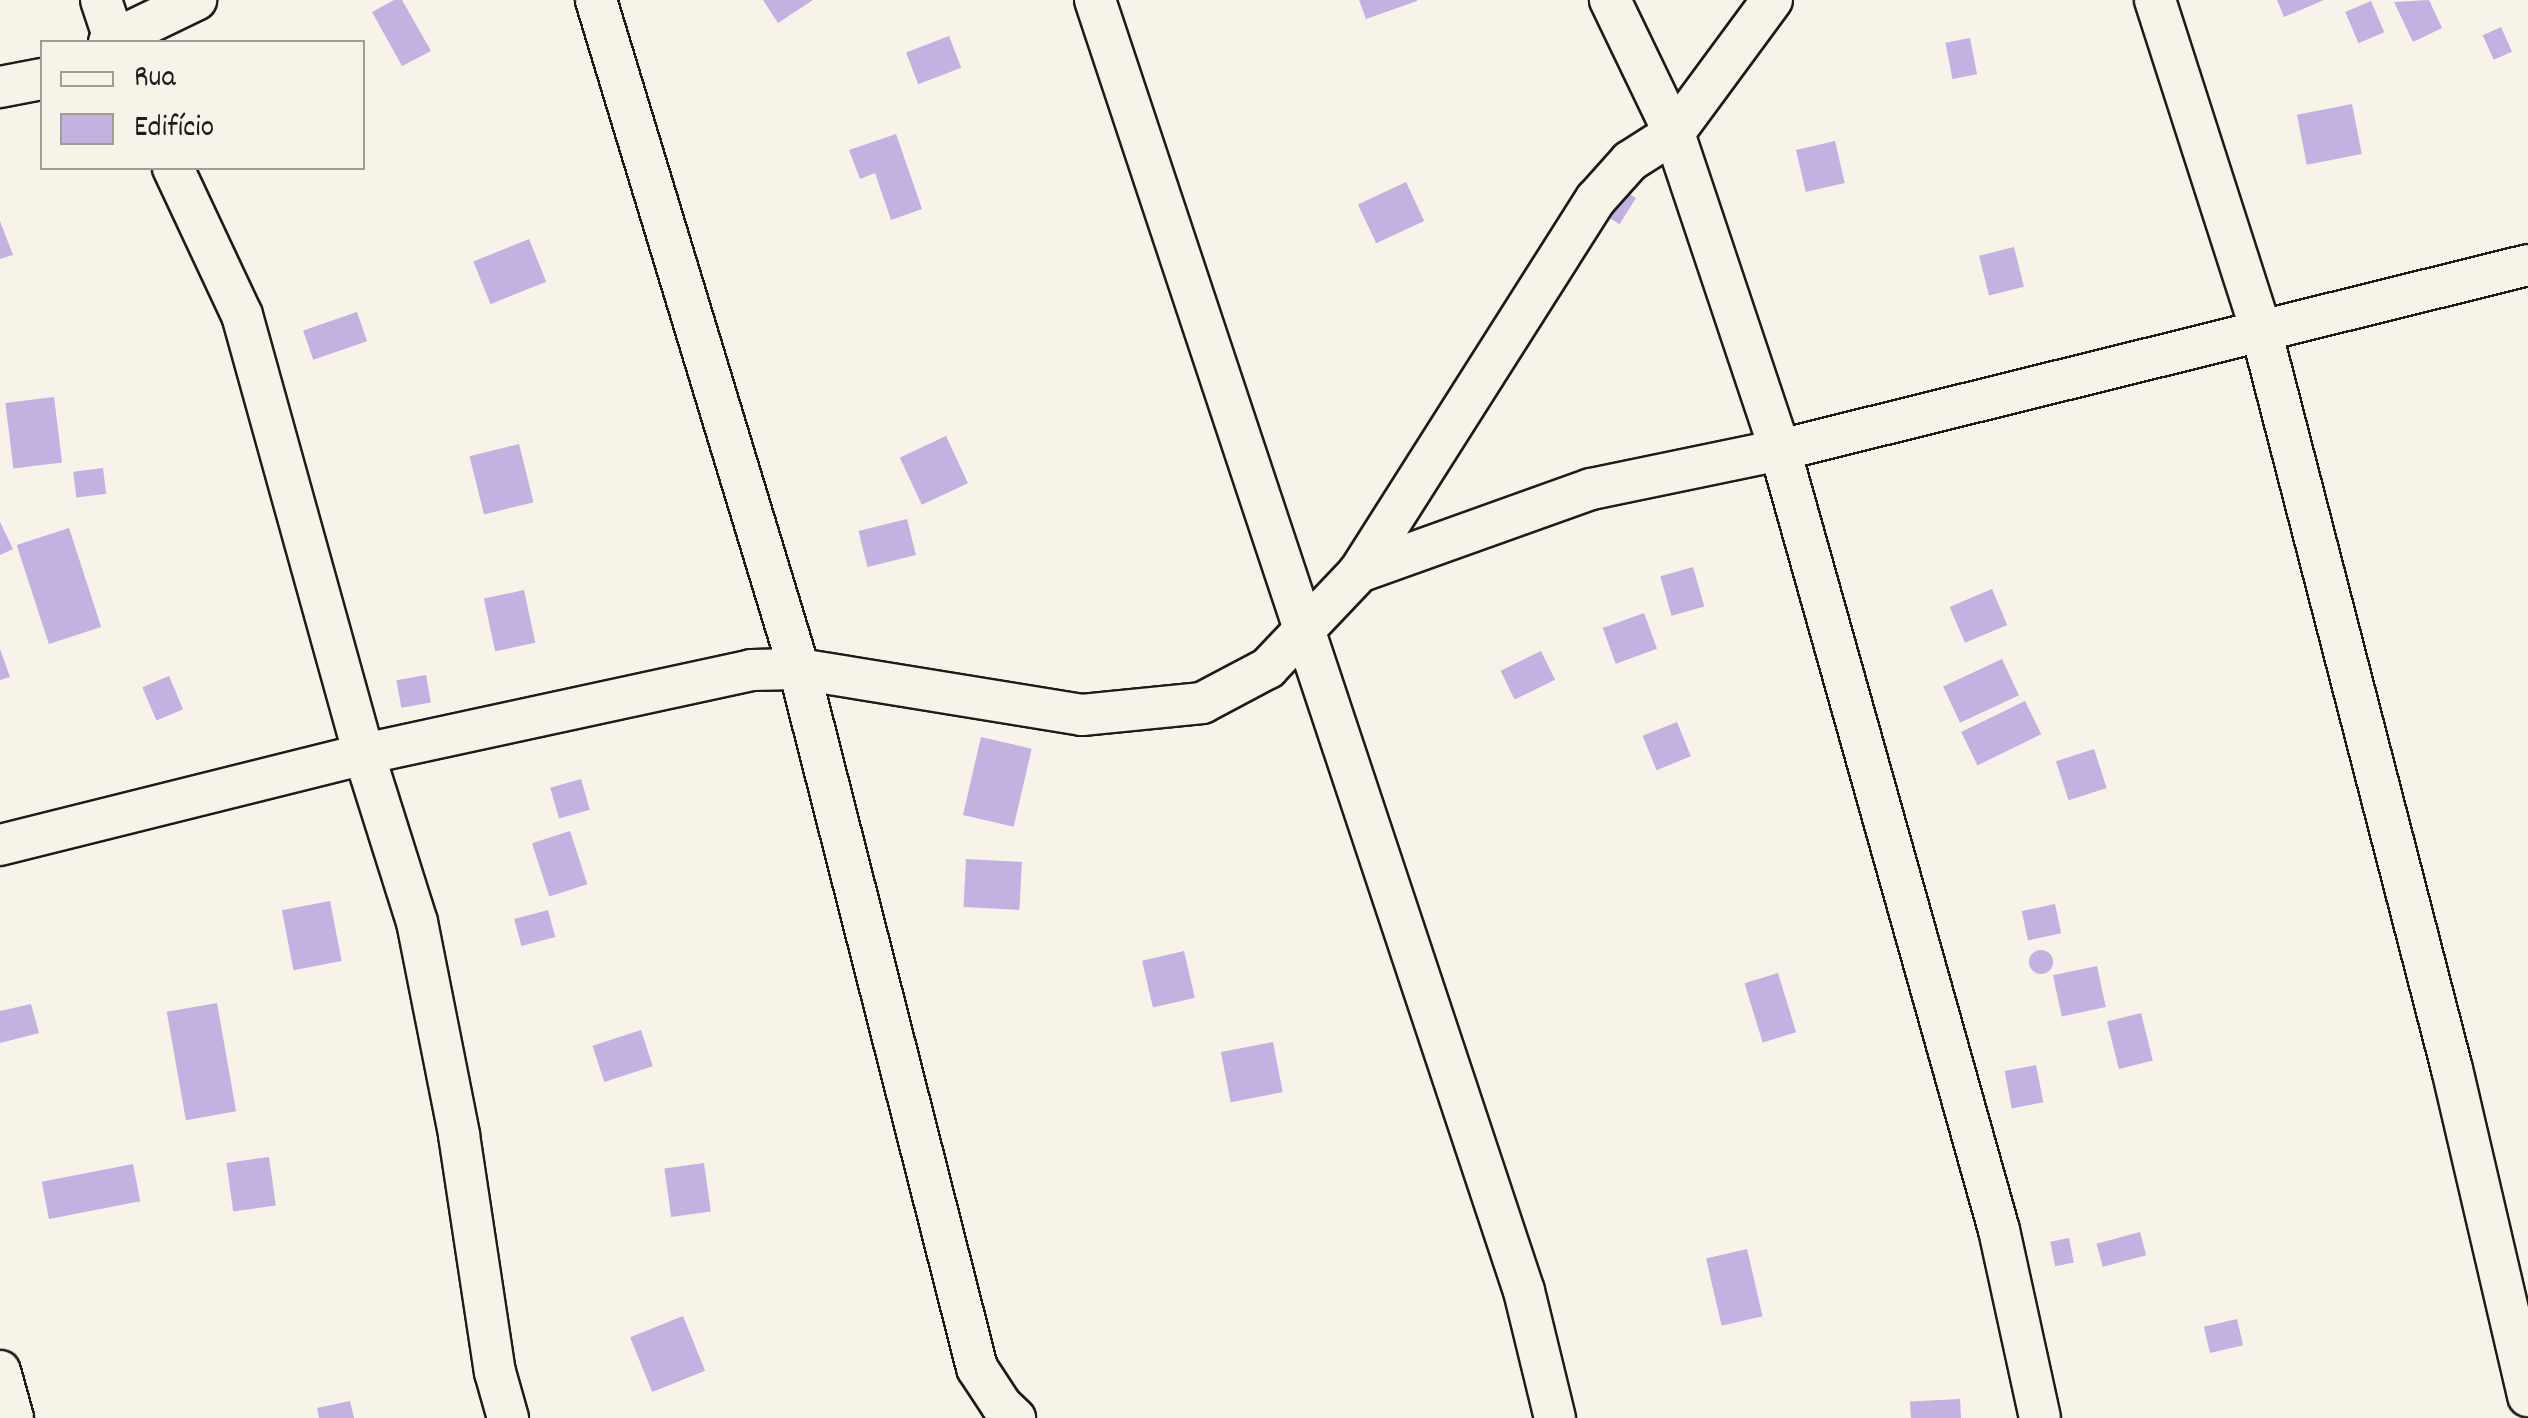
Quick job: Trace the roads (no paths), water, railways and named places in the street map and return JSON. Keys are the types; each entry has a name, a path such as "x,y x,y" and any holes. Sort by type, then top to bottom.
{"street":[{"path":"101,0 112,40"},
{"path":"114,40 196,0"},
{"path":"596,0 799,669 977,1368 1002,1406 1015,1418"},
{"path":"1095,0 1524,1291 1555,1418"},
{"path":"1610,0 1674,133 1780,450 1999,1230 2040,1418"},
{"path":"0,845 364,754 751,670 799,669 1082,715 1202,704 1268,668 1359,572 1596,199 1630,161 1674,133 1772,0"},
{"path":"2155,0 2262,334 2452,1069 2528,1396"},
{"path":"0,86 40,78"},
{"path":"174,170 242,316 364,754 417,922 459,1135 495,1372 508,1418"},
{"path":"1359,572 1591,489 1780,450 2262,334 2528,265"},
{"path":"0,1371 13,1418"}]}
